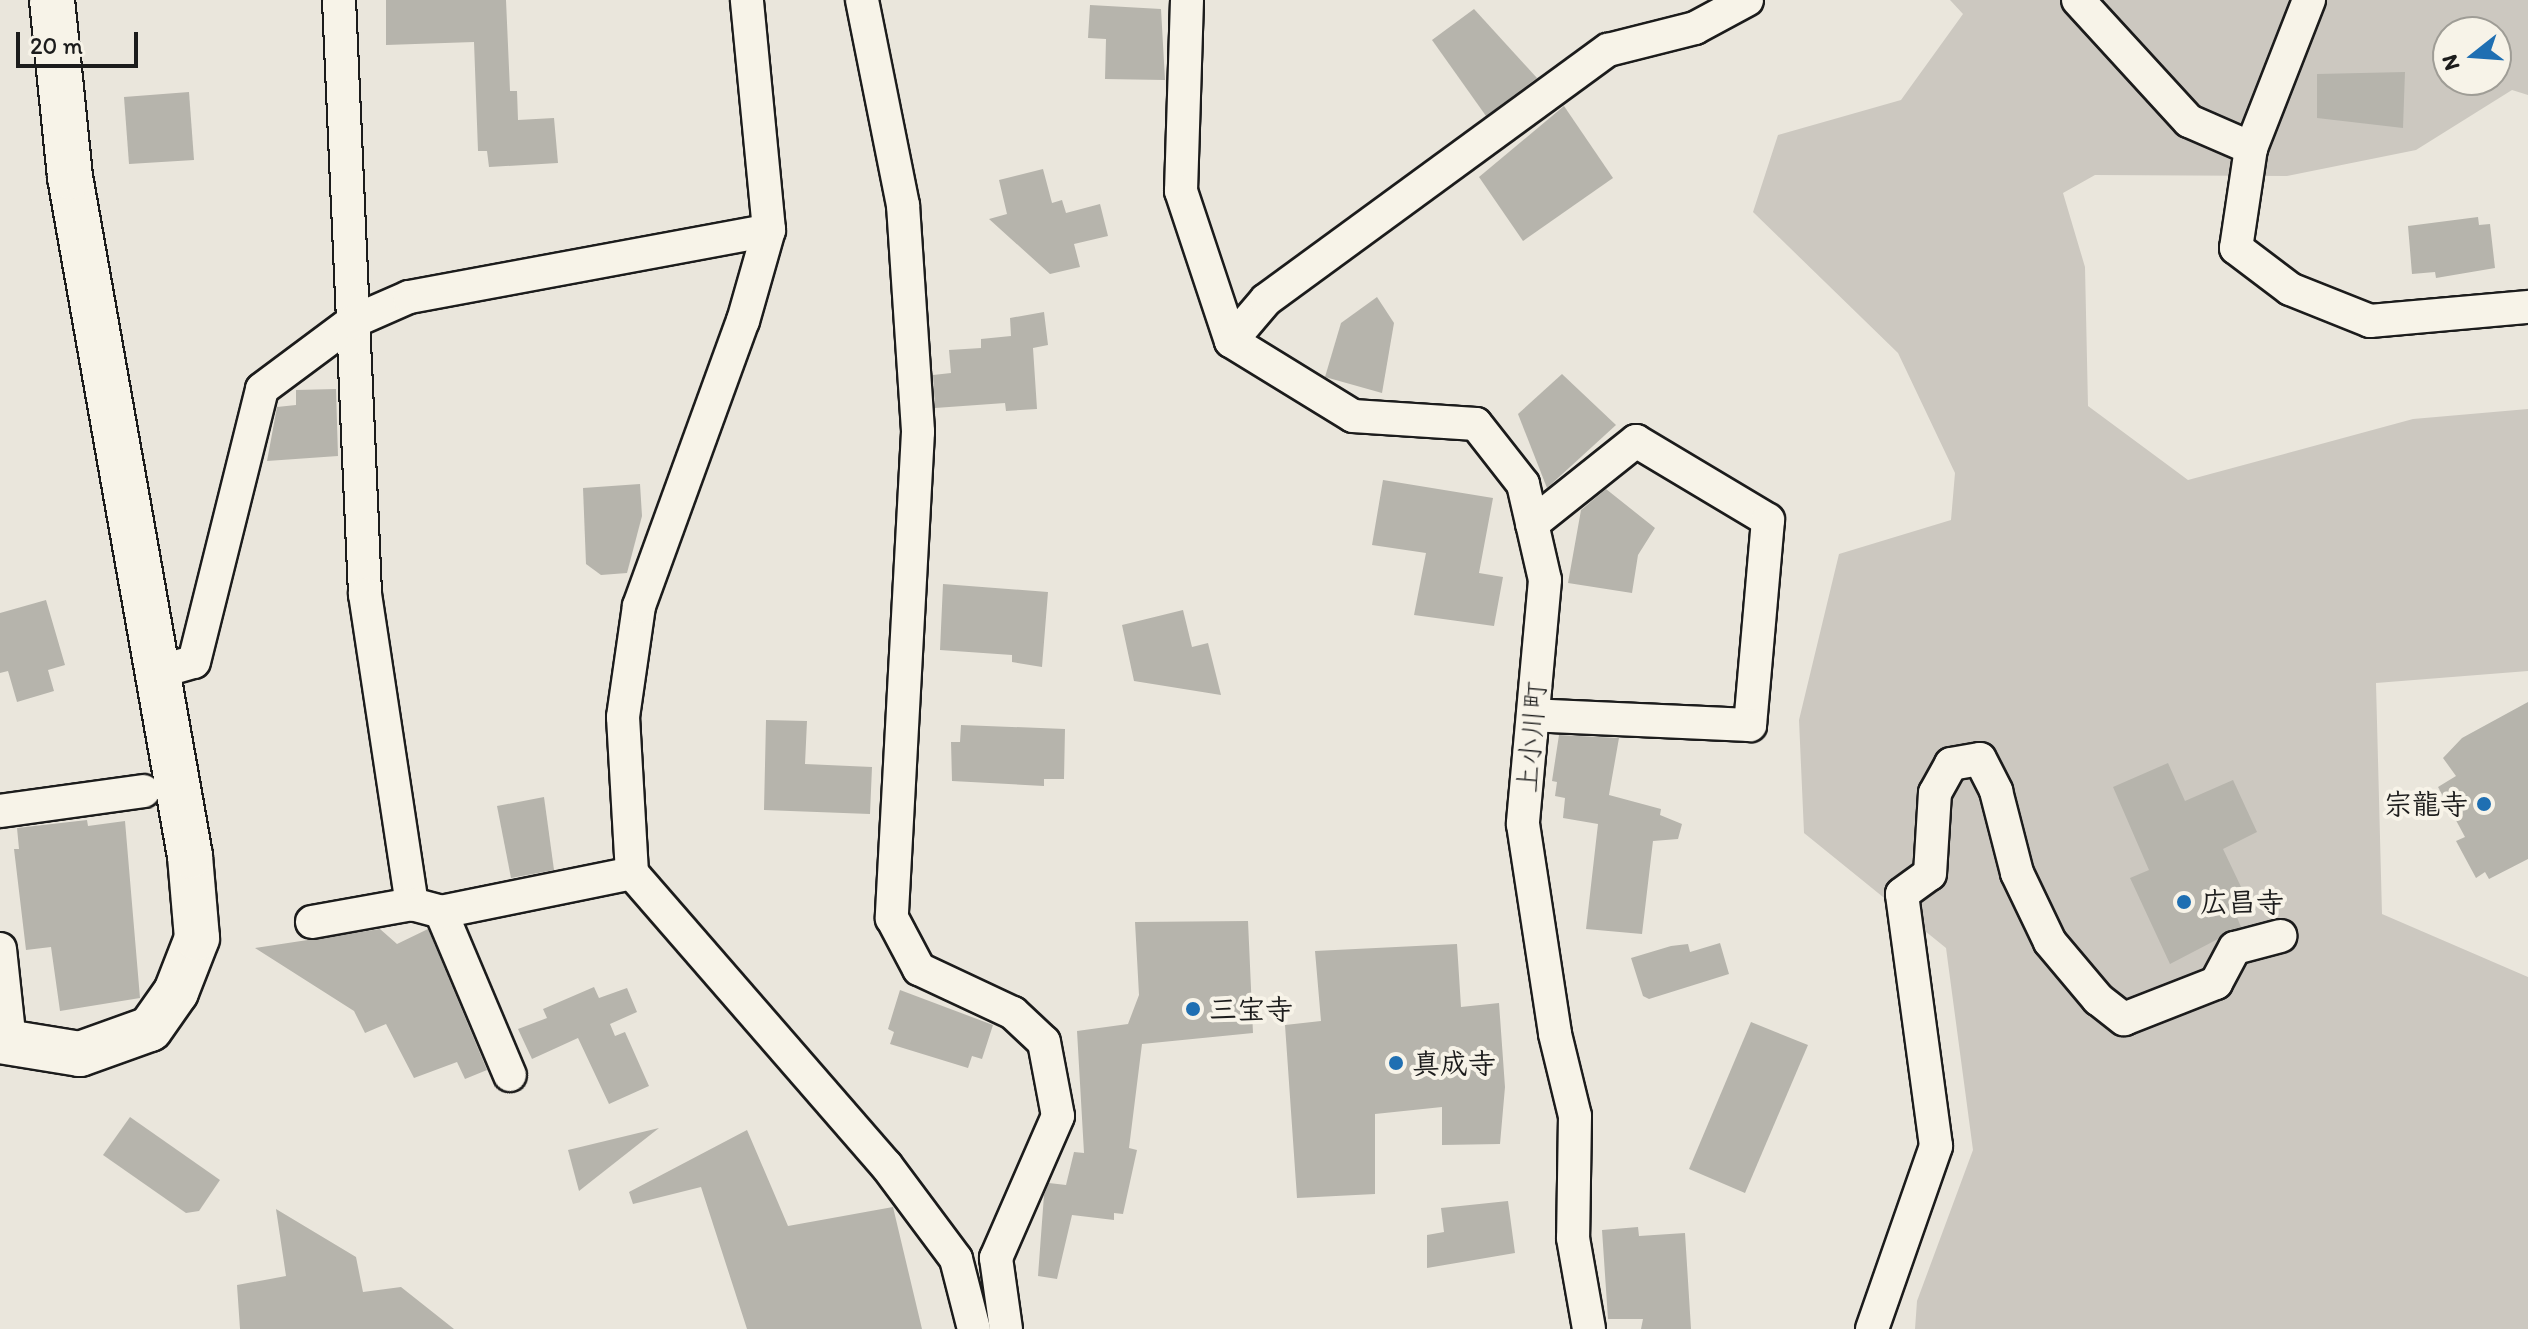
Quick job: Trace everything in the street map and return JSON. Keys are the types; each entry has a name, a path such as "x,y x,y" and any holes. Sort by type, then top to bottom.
{"street":[{"path":"0,949 5,1042 80,1054 112,1046 150,1029 176,992 197,938 158,672 70,177 52,0"},
{"path":"339,0 365,594 426,908 510,1075"},
{"path":"747,0 769,230 743,321 639,606 623,717 632,873 886,1165 956,1259 974,1329"},
{"path":"862,0 903,205 918,432 892,918 919,969 1013,1013 1044,1042 1058,1116 996,1258 1006,1329"},
{"path":"1187,0 1181,191 1231,341"},
{"path":"1231,341 1266,300 1608,50 1695,28 1747,0"},
{"path":"2078,0 2189,121 2251,148"},
{"path":"2309,0 2251,148 2236,248 2290,289 2370,321 2528,307"},
{"path":"158,672 194,662 262,389 352,322 409,297 769,230"},
{"name":"上小川町","path":"1231,341 1353,416 1476,424 1523,484 1545,580 1523,824 1555,1034 1575,1116 1573,1238 1589,1329"},
{"path":"1532,524 1636,441 1768,520 1750,725 1533,715"},
{"path":"1872,1329 1936,1146 1902,894 1930,874 1935,793 1951,764 1980,759 1996,791 2017,873 2050,942 2098,999 2124,1019 2216,983 2235,948 2280,936"},
{"path":"0,811 144,791"},
{"path":"312,922 426,908 632,873"}],"shaded area":[{"path":"1950,0 2528,0 2528,95 2512,90 2512,16 2432,16 2432,96 2502,96 2416,150 2287,176 2095,175 2063,193 2085,267 2088,406 2188,480 2413,419 2528,409 2528,671 2376,683 2382,914 2528,977 2528,1329 1915,1329 1917,1301 1973,1150 1946,948 1804,833 1799,720 1839,554 1951,520 1955,473 1898,353 1753,212 1778,135 1901,100 1963,14"}],"building":[{"path":"386,0 506,0 510,91 517,91 518,120 554,118 558,163 489,167 487,151 478,151 474,42 386,45"},
{"path":"1090,5 1161,9 1165,80 1105,79 1106,39 1088,38"},
{"path":"1474,9 1537,78 1486,116 1432,40"},
{"path":"2405,72 2403,128 2317,118 2317,74"},
{"path":"189,92 194,160 129,164 124,97"},
{"path":"1564,106 1613,178 1523,241 1479,177"},
{"path":"1043,169 1052,203 1062,200 1066,213 1100,204 1108,236 1074,244 1080,267 1050,274 989,219 1007,214 999,180"},
{"path":"2478,217 2479,225 2490,224 2495,268 2436,278 2435,272 2412,274 2408,226"},
{"path":"1377,297 1394,323 1382,393 1325,377 1341,323"},
{"path":"1044,312 1048,345 1033,348 1037,409 1006,411 1005,403 935,408 933,375 951,373 949,350 981,348 981,339 1011,336 1010,318"},
{"path":"1562,374 1616,425 1547,488 1518,414"},
{"path":"336,389 338,456 267,461 277,407 296,405 296,390"},
{"path":"1383,480 1493,498 1479,573 1503,577 1494,626 1414,615 1426,553 1372,545"},
{"path":"640,484 642,516 627,573 601,575 586,564 583,488"},
{"path":"1606,489 1655,528 1638,555 1632,593 1568,583 1581,510"},
{"path":"943,584 1048,592 1042,667 1012,662 1012,655 940,650"},
{"path":"46,600 65,665 48,670 54,691 17,702 8,671 0,673 0,613"},
{"path":"1183,610 1192,647 1208,643 1221,695 1134,681 1122,625"},
{"path":"2528,702 2528,859 2489,879 2485,872 2476,878 2456,841 2465,837 2438,787 2456,776 2443,758 2462,738"},
{"path":"766,720 807,721 805,764 872,767 870,814 764,810"},
{"path":"961,725 1065,729 1064,779 1044,779 1044,786 952,781 951,742 960,742"},
{"path":"1559,735 1619,738 1609,795 1661,809 1660,815 1682,824 1678,839 1653,841 1642,934 1586,929 1598,824 1563,818 1565,798 1555,796 1557,782 1552,781"},
{"path":"2168,763 2185,801 2233,780 2257,832 2223,849 2243,891 2229,898 2241,927 2170,964 2130,878 2149,870 2113,787"},
{"path":"544,797 554,870 511,878 497,806"},
{"path":"87,820 88,826 125,821 140,998 60,1011 51,947 26,950 14,849 19,849 17,828"},
{"name":"三宝寺","path":"1248,921 1253,1033 1142,1044 1129,1148 1137,1150 1123,1214 1114,1213 1114,1220 1072,1215 1057,1279 1038,1276 1044,1195 1049,1183 1066,1185 1074,1152 1084,1153 1077,1031 1128,1024 1139,995 1135,922"},
{"path":"380,929 397,944 428,929 487,1070 465,1079 457,1062 414,1078 386,1024 365,1033 354,1011 255,948"},
{"path":"1720,943 1729,974 1649,999 1643,996 1631,958 1671,946 1688,944 1690,952"},
{"name":"真成寺","path":"1457,944 1461,1007 1499,1003 1505,1087 1500,1144 1442,1145 1442,1107 1375,1114 1375,1194 1297,1198 1285,1025 1321,1021 1315,951"},
{"path":"594,987 599,998 627,988 637,1012 610,1024 615,1036 625,1032 649,1086 609,1104 578,1038 532,1059 518,1029 547,1018 543,1009"},
{"path":"900,990 993,1025 982,1059 972,1056 968,1068 890,1044 894,1032 888,1029"},
{"path":"1751,1022 1808,1045 1745,1193 1689,1169"},
{"path":"130,1117 220,1180 199,1211 186,1213 103,1155"},
{"path":"659,1128 579,1191 568,1150"},
{"path":"747,1130 788,1226 893,1207 922,1329 747,1329 701,1187 633,1204 629,1192"},
{"path":"1508,1201 1515,1253 1427,1268 1427,1235 1444,1232 1441,1208"},
{"path":"276,1209 356,1257 363,1292 401,1287 454,1329 240,1329 237,1285 286,1276"},
{"path":"1638,1227 1639,1236 1685,1233 1691,1329 1641,1329 1643,1319 1608,1319 1602,1230"}],"place":[{"name":"宗龍寺","path":"2484,804"},
{"name":"広昌寺","path":"2184,902"},
{"name":"三宝寺","path":"1193,1009"},
{"name":"真成寺","path":"1396,1063"}]}
